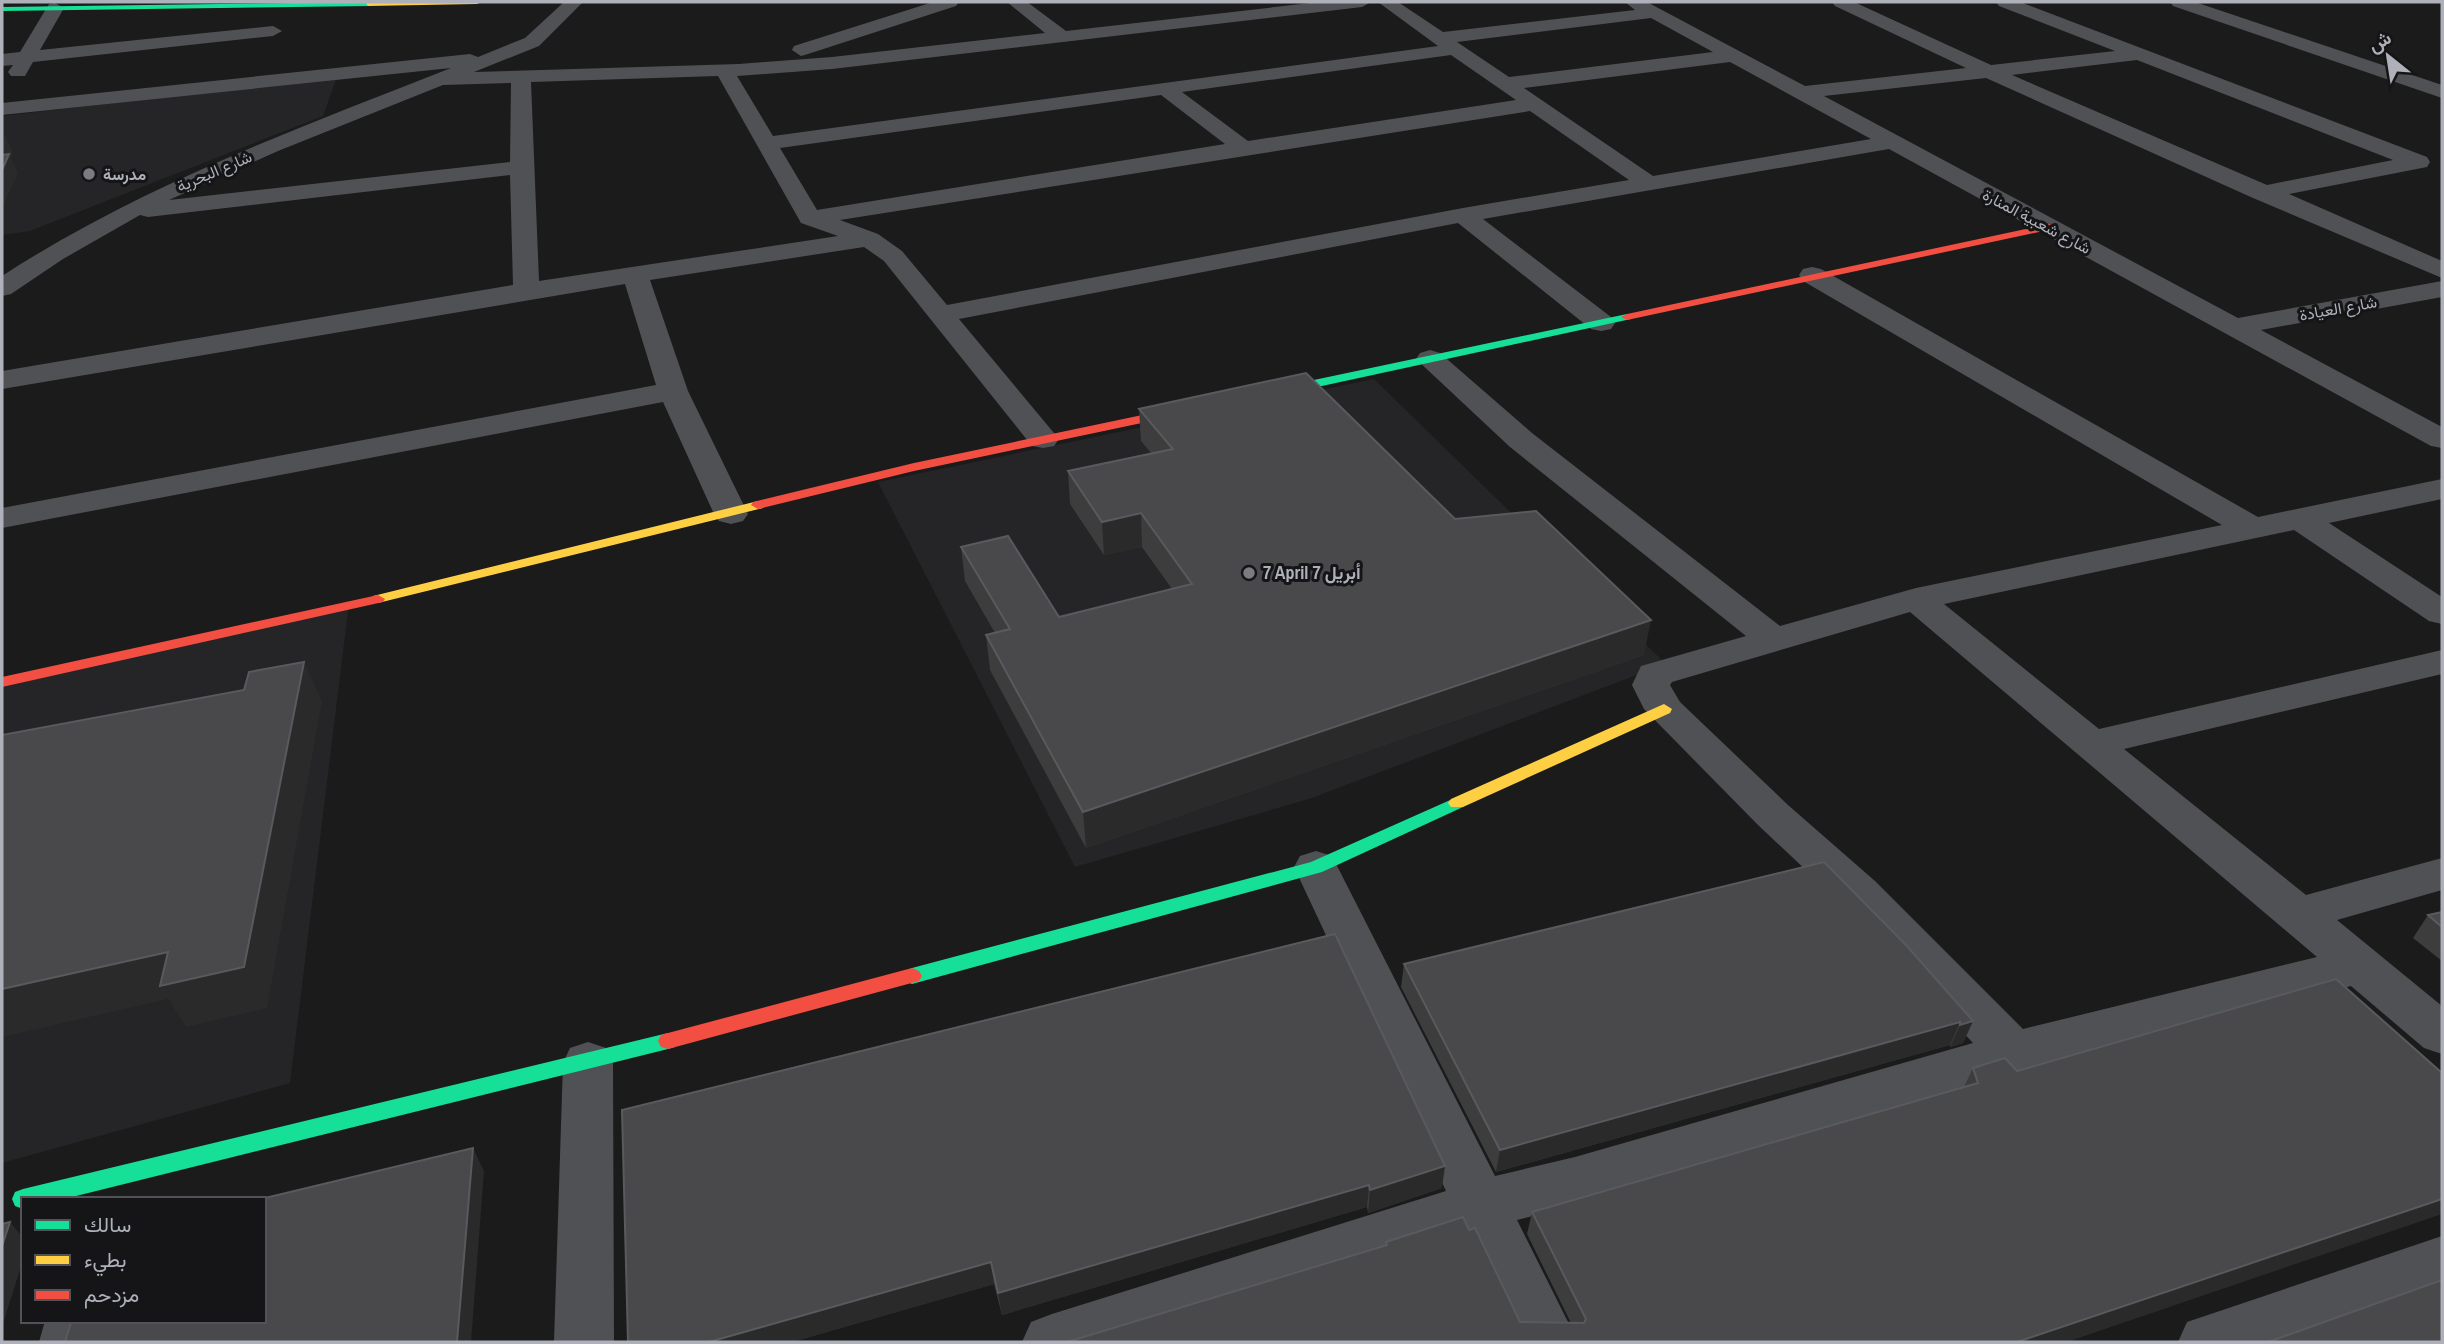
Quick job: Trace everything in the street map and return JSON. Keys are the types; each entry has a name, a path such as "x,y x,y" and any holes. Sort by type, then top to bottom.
{"street":[{"path":"2,9 477,2"},
{"name":"شارع البحرية","path":"2,288 59,248 193,178 532,42 574,2"},
{"path":"732,70 950,2"},
{"path":"1016,2 1061,36"},
{"path":"440,79 732,70 832,63 1362,2"},
{"path":"1387,2 1648,183"},
{"path":"1841,2 1987,71 2260,193 2442,270"},
{"path":"2179,2 2442,92"},
{"path":"2011,4 2051,3"},
{"path":"262,80 269,46 298,4"},
{"path":"2011,4 2417,162"},
{"path":"766,143 1165,89 1447,43 1642,7"},
{"name":"شارع شعبية المنارة","path":"1642,7 2442,439"},
{"path":"2,97 55,8"},
{"path":"2,60 269,46"},
{"path":"1799,93 2139,54"},
{"path":"2,109 498,57"},
{"path":"1505,84 1731,57"},
{"path":"2388,73 2429,68"},
{"path":"732,70 766,143 810,218 870,239 893,256 1043,439"},
{"path":"521,77 521,167 526,291"},
{"path":"1165,89 1244,148"},
{"path":"810,218 1533,104"},
{"path":"942,314 1463,215 1891,142"},
{"path":"2260,193 2442,158"},
{"path":"122,214 521,167"},
{"path":"1463,215 1601,323"},
{"path":"1247,398 1812,275 2049,228"},
{"path":"2,380 526,291 870,239"},
{"path":"13,253 59,248"},
{"path":"635,275 673,391 731,514"},
{"path":"1812,275 2254,529"},
{"name":"شارع العيادة","path":"2233,327 2442,289"},
{"path":"1430,359 1521,440 1773,639"},
{"path":"2,518 673,391"},
{"path":"2,682 379,599 914,467 1206,406"},
{"path":"2013,1052 1859,893 1773,815 1664,709 1651,685 1654,674 1916,598 2442,488"},
{"path":"2300,519 2442,612"},
{"path":"1916,598 2442,1034"},
{"path":"2091,744 2439,665"},
{"path":"39,1197 113,1188 1316,867 1664,709"},
{"path":"1316,867 1548,1342"},
{"path":"2300,914 2442,874"},
{"path":"1052,1342 1482,1204 1575,1181 2013,1052 2361,965"},
{"path":"584,1342 588,1063"},
{"path":"2,1204 21,1199"},
{"path":"2208,1342 2442,1262"},
{"path":"69,1342 74,1323"}],"shaded area":[{"name":"مدرسة","path":"337,77 323,116 30,231 2,235 2,116"},
{"name":"7 April 7 أبريل","path":"1374,379 1666,664 1312,798 1075,867 878,482"},
{"path":"349,603 290,1083 2,1163 2,681"}],"building":[{"path":"9,154 2,170 2,155"},
{"name":"7 April 7 أبريل","path":"1306,373 1455,519 1536,511 1651,620 1083,812 986,635 1010,629 961,547 1008,536 1059,617 1192,584 1141,513 1102,522 1068,471 1173,449 1139,409"},
{"path":"304,662 244,967 160,986 168,952 2,989 2,735 244,690 249,672"},
{"path":"1824,862 1906,945 1973,1021 1960,1025 1960,1022 1500,1150 1404,964"},
{"path":"2442,912 2442,927 2428,915"},
{"path":"1335,934 1445,1166 1370,1190 1369,1185 998,1293 991,1262 709,1342 628,1342 622,1110"},
{"path":"2336,979 2442,1073 2442,1199 2017,1342 1067,1342 1387,1245 1386,1242 1463,1217 1469,1230 1475,1228 1520,1322 1584,1323 1586,1319 1532,1212 1978,1083 1973,1068 2005,1058 2017,1071"},
{"path":"473,1148 457,1342 65,1342 71,1323 266,1323 266,1198"},
{"path":"10,1222 2,1246 2,1224"},
{"path":"2442,1280 2442,1342 2268,1342"}],"traffic: fast":[{"path":"2,9 368,4"},
{"path":"1266,394 1627,317"},
{"path":"912,976 1316,867 1457,803"},
{"path":"31,1197 668,1041"}],"traffic: slow":[{"path":"368,4 477,2"},
{"path":"378,599 758,505"},
{"path":"1457,803 1664,709"}],"traffic: jam":[{"path":"1627,317 2049,227"},
{"path":"758,505 914,467 1190,409"},
{"path":"2,682 378,599"},
{"path":"668,1041 912,976"}],"place":[{"name":"مدرسة","path":"89,174"},
{"name":"7 April 7 أبريل","path":"1249,573"}]}
